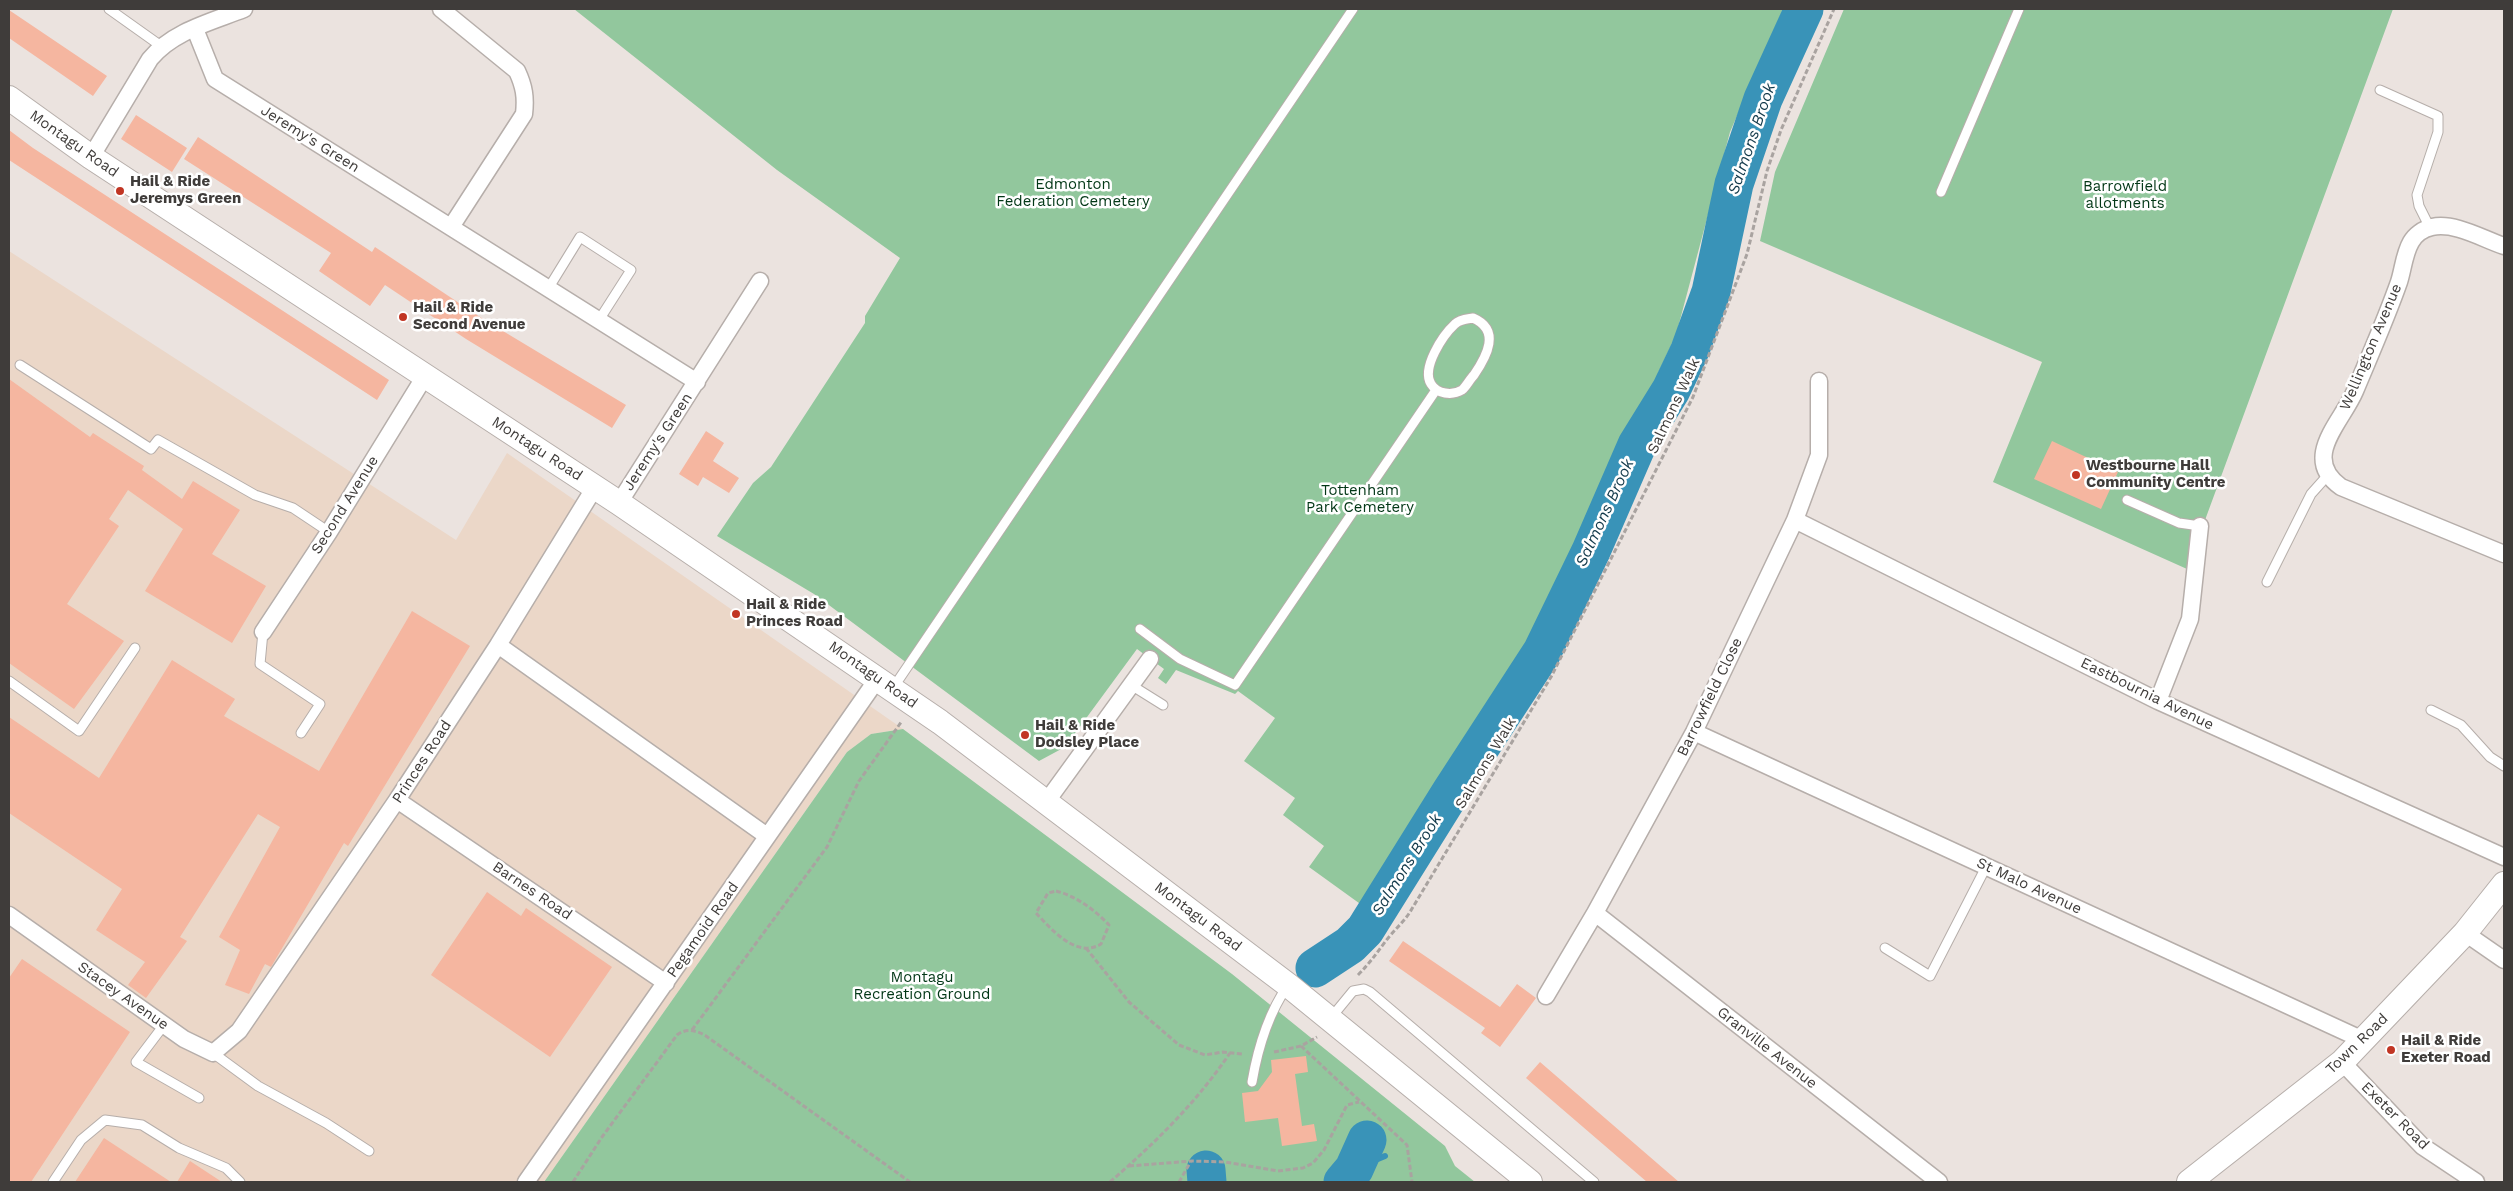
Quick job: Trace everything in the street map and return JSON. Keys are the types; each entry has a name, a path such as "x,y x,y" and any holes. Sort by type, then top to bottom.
{"main road":[{"name":"Montagu Road","path":"9,98 91,157 620,503 885,683 1048,801 1288,985 1324,1028 1530,1182"},
{"name":"Town Road","path":"2189,1182 2342,1062 2466,933 2504,884"}],"street":[{"path":"91,157 150,59 161,46 173,37 244,9"},
{"path":"441,9 517,71 524,85 526,98 524,114 451,227"},
{"name":"Jeremy's Green","path":"195,29 215,79 697,382"},
{"path":"2423,231 2442,226 2460,230 2504,246"},
{"name":"Wellington Avenue","path":"2328,475 2324,461 2330,432 2352,398 2399,282 2410,243 2423,231"},
{"name":"Jeremy's Green","path":"620,503 760,281"},
{"name":"Second Avenue","path":"263,632 329,532 426,376"},
{"name":"Barrowfield Close","path":"1546,996 1595,913 1694,732 1795,520 1818,455 1819,380"},
{"path":"2328,475 2342,487 2504,554"},
{"name":"Princes Road","path":"213,1053 239,1031 397,800 498,645 595,487"},
{"name":"Eastbournia Avenue","path":"1795,520 2158,701 2504,857"},
{"path":"2158,701 2190,619 2200,526"},
{"path":"498,645 768,836"},
{"path":"1048,801 1150,659"},
{"name":"Pegamoid Road","path":"526,1182 768,836 885,683"},
{"name":"St Malo Avenue","path":"1694,732 2363,1040"},
{"name":"Barnes Road","path":"397,800 666,983"},
{"name":"Granville Avenue","path":"1595,913 1939,1182"},
{"name":"Stacey Avenue","path":"9,915 184,1039 213,1053"},
{"path":"2466,933 2504,960"},
{"name":"Exeter Road","path":"2342,1062 2422,1146 2476,1182"}],"lane":[{"path":"109,9 161,46"},
{"path":"885,683 1353,9"},
{"path":"1941,192 2020,9"},
{"path":"2380,90 2438,116 2438,132 2417,195 2423,231"},
{"path":"548,289 580,238 631,270 599,320"},
{"path":"1473,318 1481,322 1488,328 1490,346 1478,369 1462,390 1445,394 1436,390 1430,384 1428,366 1440,343 1456,322 1473,318"},
{"path":"20,364 151,449 158,440 255,495 293,508 329,532"},
{"path":"1140,629 1180,659 1235,684 1436,390"},
{"path":"2267,582 2311,494 2328,475"},
{"path":"2127,500 2179,523 2200,526"},
{"path":"263,632 260,664 320,704 301,733"},
{"path":"1150,659 1160,644"},
{"path":"9,681 79,731 135,648"},
{"path":"1131,685 1163,705"},
{"path":"2431,710 2461,725 2490,757 2504,766"},
{"path":"1885,948 1930,976 1986,867"},
{"path":"1252,1082 1256,1054 1273,1007 1288,985"},
{"path":"1324,1028 1353,991 1364,989 1370,992 1594,1182"},
{"path":"164,1025 136,1062 199,1098"},
{"path":"213,1053 258,1086 326,1123 369,1151"},
{"path":"53,1182 82,1140 105,1120 142,1125 179,1148 226,1168 240,1182"}],"path":[{"name":"Salmons Walk","path":"1353,991 1357,976 1372,962 1386,940 1399,929 1410,912 1551,677 1694,397 1747,254 1758,204 1778,138 1834,9"},
{"path":"692,1030 827,847 859,781 902,721"},
{"path":"1086,948 1101,944 1109,925 1070,895 1056,891 1048,893 1036,913 1074,947 1086,948 1129,1002 1179,1045 1205,1055 1284,1052 1301,1046 1324,1028"},
{"path":"573,1182 602,1137 676,1035 682,1030 692,1030 706,1036 910,1182"},
{"path":"1301,1046 1407,1145 1412,1182"},
{"path":"1110,1182 1192,1105 1230,1054"},
{"path":"1129,1166 1192,1161 1225,1162 1278,1171 1303,1168 1313,1163 1324,1150 1347,1105 1359,1102"},
{"path":"1179,1182 1192,1161"}],"shaded area":[{"path":"9,251 456,540 507,453 903,729 871,734 847,752 544,1182 9,1182"}],"green space":[{"path":"574,9 1783,9 1730,132 1676,335 1658,373 1670,381 1632,443 1599,521 1538,646 1370,911 1309,867 1324,846 1283,815 1295,798 1244,761 1275,718 1238,691 1235,694 1176,670 1166,684 1158,678 1164,669 1137,649 1065,747 1039,761 814,594 717,536 753,483 771,467 865,323 865,316 900,258 777,170"},
{"name":"Barrowfield allotments","path":"1844,9 2393,9 2187,569 1993,482 2042,362 1760,241 1775,172"},
{"name":"Montagu Recreation Ground","path":"903,729 1232,974 1445,1146 1455,1166 1475,1182 544,1182 847,752 871,734"}],"building":[{"path":"9,10 107,76 93,96 9,38"},
{"path":"136,115 187,148 172,172 121,139"},
{"path":"9,130 33,148 389,380 377,400 9,160"},
{"path":"198,137 372,252 375,247 483,319 626,405 612,428 466,339 385,285 370,306 319,271 331,253 184,159"},
{"path":"9,379 90,437 93,433 144,466 142,470 182,499 193,481 240,510 212,554 266,586 232,643 145,591 183,529 128,490 109,519 119,526 67,604 124,641 74,709 9,663"},
{"path":"706,431 724,443 713,461 739,478 729,493 703,477 698,486 679,474"},
{"name":"Westbourne Hall Community Centre","path":"2052,441 2118,472 2101,509 2034,479"},
{"path":"412,611 470,646 348,846 344,843 271,967 265,964 249,994 225,985 240,950 219,937 280,827 258,814 180,937 187,941 146,998 128,985 145,962 96,930 122,889 9,813 9,717 99,778 172,660 235,699 224,716 319,771"},
{"path":"487,892 521,916 526,908 612,967 550,1057 431,975"},
{"path":"1403,941 1500,1007 1517,984 1536,998 1500,1047 1481,1033 1485,1028 1389,961"},
{"path":"22,959 130,1032 31,1182 9,1182 9,978"},
{"path":"1306,1056 1308,1072 1295,1074 1302,1126 1314,1124 1317,1141 1282,1146 1278,1118 1245,1122 1242,1093 1258,1091 1272,1072 1271,1060"},
{"path":"1540,1062 1679,1182 1647,1182 1526,1078"},
{"path":"104,1138 171,1182 75,1182"},
{"path":"190,1161 222,1182 177,1182"}],"waterway":[{"name":"Salmons Brook","path":"1315,968 1350,945 1365,930 1451,792 1542,652 1591,551 1637,445 1671,390 1690,350 1711,292 1734,184 1763,99 1804,9"},
{"name":"Salmons Brook","path":"1343,1182 1354,1169 1367,1140"},
{"path":"1354,1169 1385,1156"},
{"name":"Salmons Brook","path":"1206,1170 1207,1182"}],"place":[{"name":"Hail & Ride Jeremys Green","path":"120,191"},
{"name":"Hail & Ride Second Avenue","path":"403,317"},
{"name":"Westbourne Hall Community Centre","path":"2076,475"},
{"name":"Hail & Ride Princes Road","path":"736,614"},
{"name":"Hail & Ride Dodsley Place","path":"1025,735"},
{"name":"Hail & Ride Exeter Road","path":"2391,1050"}],"park label":[{"name":"Edmonton Federation Cemetery","path":"1073,194"},
{"name":"Tottenham Park Cemetery","path":"1360,500"}]}
